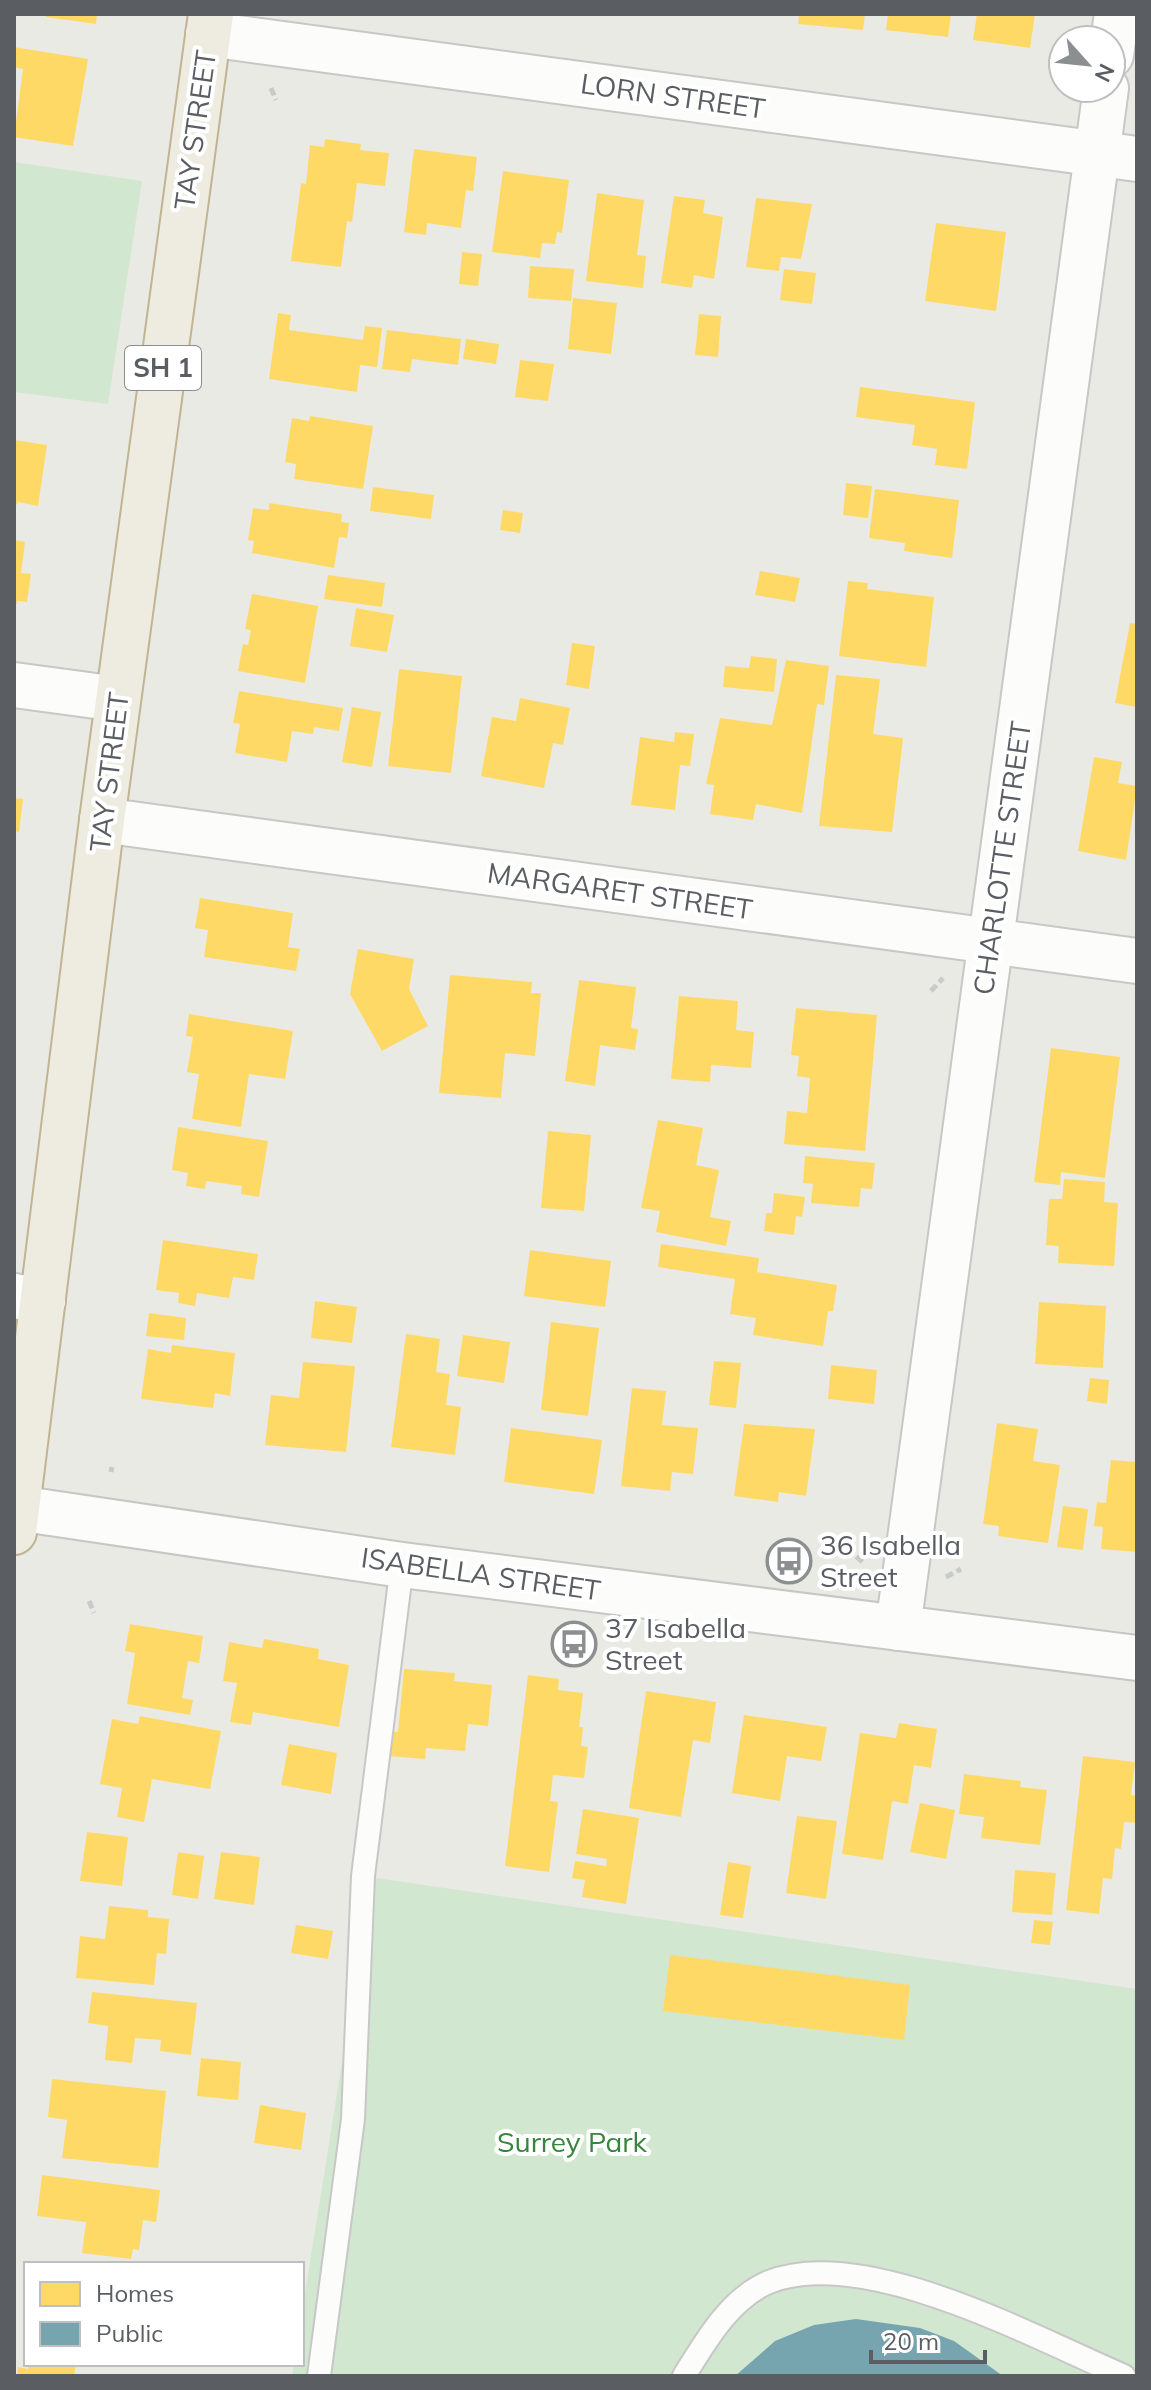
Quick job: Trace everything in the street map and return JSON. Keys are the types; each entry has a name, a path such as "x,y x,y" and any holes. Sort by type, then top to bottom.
{"highway":[{"name":"TAY STREET","path":"15,1520 28,1298 102,820 209,24"}],"street":[{"name":"LORN STREET","path":"209,24 1117,156"},
{"name":"CHARLOTTE STREET","path":"898,1628 991,940 1117,156 1109,104"},
{"path":"14,685 118,699"},
{"name":"MARGARET STREET","path":"102,820 1137,961"},
{"name":"ISABELLA STREET","path":"15,1520 402,1565 1137,1658"}],"lane":[{"path":"319,2376 353,2119 363,1876 402,1565"},
{"path":"684,2376 707,2339 748,2294 769,2282 818,2274 873,2279 919,2289 1124,2376"}],"path":[{"path":"271,88 276,100"},
{"path":"847,1549 865,1564"},
{"path":"945,1577 961,1569"},
{"path":"89,1601 94,1613"}],"green space":[{"path":"14,162 142,181 108,404 14,392"},
{"name":"Surrey Park","path":"363,1876 1137,1989 1137,2376 292,2376 294,2366 304,2366 304,2300 371,1881"}],"building: Homes":[{"path":"46,14 97,14 96,24 46,17"},
{"path":"799,14 865,14 863,30 798,24"},
{"path":"888,14 951,14 948,37 886,30"},
{"path":"977,14 1035,14 1030,48 973,40"},
{"path":"14,47 88,59 73,146 14,137 23,69 14,67"},
{"path":"325,139 361,144 360,150 389,153 385,186 357,183 352,222 347,221 341,267 291,261 301,183 306,184 310,145 324,147"},
{"path":"414,149 477,157 473,191 466,190 461,228 427,223 426,235 404,232"},
{"path":"503,171 569,180 562,233 557,232 555,244 542,243 540,258 492,252"},
{"path":"597,193 644,200 637,255 646,256 643,288 586,281"},
{"path":"674,196 705,200 703,213 723,217 714,279 694,275 692,288 661,283"},
{"path":"756,198 812,204 801,259 781,257 779,271 746,267"},
{"path":"936,223 1006,232 996,311 925,301"},
{"path":"462,252 482,254 478,286 459,284"},
{"path":"530,266 574,269 571,301 528,298"},
{"path":"784,269 816,273 812,304 780,300"},
{"path":"573,298 617,303 611,354 568,349"},
{"path":"278,313 291,315 289,330 363,340 365,326 382,328 377,367 360,365 357,392 269,379"},
{"path":"699,314 721,316 718,357 695,355"},
{"path":"387,330 461,339 458,365 412,359 410,372 382,369"},
{"path":"466,339 499,344 496,364 463,359"},
{"path":"520,360 554,364 548,401 515,397"},
{"path":"860,387 975,402 967,469 935,465 937,449 912,445 915,425 856,417"},
{"path":"310,416 373,426 363,489 294,479 296,464 285,462 292,418 309,421"},
{"path":"14,440 47,445 38,506 18,502 14,509"},
{"path":"846,483 872,486 868,518 843,515"},
{"path":"373,487 434,495 431,519 370,511"},
{"path":"875,489 959,500 952,558 904,551 905,543 869,538"},
{"path":"269,503 342,514 341,522 349,523 347,538 339,537 334,568 252,553 254,541 248,540 253,508 269,510"},
{"path":"503,510 523,513 520,533 500,530"},
{"path":"14,540 25,542 21,573 31,574 27,602 17,601 15,610"},
{"path":"760,571 800,578 795,602 755,595"},
{"path":"328,575 385,583 382,607 324,599"},
{"path":"848,581 868,583 867,589 934,597 926,667 839,656"},
{"path":"252,594 318,606 305,683 238,671 243,644 248,645 251,630 245,629"},
{"path":"356,608 394,615 387,652 350,646"},
{"path":"1130,623 1137,624 1137,707 1115,703"},
{"path":"572,643 595,646 589,689 566,685"},
{"path":"751,656 777,659 774,692 723,687 725,666 749,668"},
{"path":"786,660 829,666 824,705 817,704 802,813 756,804 753,820 710,814 714,785 706,784 720,718 772,725"},
{"path":"399,669 462,676 451,773 388,766"},
{"path":"836,675 880,679 873,734 903,738 892,832 819,826"},
{"path":"239,691 343,708 339,731 314,727 313,734 292,731 287,762 235,753 240,724 233,723"},
{"path":"520,698 570,708 563,745 553,743 544,788 481,776 492,717 516,721"},
{"path":"352,707 381,712 372,767 342,762"},
{"path":"675,732 694,734 690,766 680,765 675,810 631,805 640,737 674,742"},
{"path":"1094,757 1122,762 1118,783 1137,786 1126,860 1078,851"},
{"path":"14,798 23,799 19,832 14,831"},
{"path":"200,898 293,913 288,947 300,949 296,971 204,957 208,930 195,928"},
{"path":"358,949 414,959 409,989 428,1026 382,1051 350,994"},
{"path":"450,975 532,982 531,993 541,993 535,1056 505,1053 501,1098 439,1093"},
{"path":"579,980 636,987 631,1028 638,1029 635,1050 600,1045 595,1086 565,1081"},
{"path":"679,996 738,1001 736,1030 754,1032 751,1068 711,1065 710,1082 671,1079"},
{"path":"796,1008 877,1015 865,1151 784,1144 787,1111 807,1113 810,1078 797,1076 799,1056 791,1055"},
{"path":"189,1014 293,1031 285,1079 249,1074 241,1127 192,1119 199,1074 187,1072 193,1037 186,1036"},
{"path":"1051,1048 1120,1057 1105,1178 1061,1172 1060,1185 1034,1182"},
{"path":"658,1120 703,1128 696,1165 719,1170 710,1217 731,1221 726,1246 656,1232 660,1211 641,1208"},
{"path":"178,1127 268,1141 259,1197 241,1194 242,1186 206,1181 205,1189 186,1186 188,1173 172,1170"},
{"path":"548,1131 591,1135 584,1211 541,1208"},
{"path":"805,1156 875,1163 872,1189 861,1188 859,1207 811,1203 813,1184 803,1183"},
{"path":"1064,1179 1105,1182 1104,1202 1118,1203 1114,1266 1058,1263 1059,1246 1046,1245 1049,1199 1062,1199"},
{"path":"774,1193 805,1197 802,1217 796,1216 794,1235 764,1231 766,1213 772,1213"},
{"path":"163,1240 258,1254 254,1280 233,1277 229,1298 197,1293 195,1306 178,1303 179,1293 156,1290"},
{"path":"661,1244 759,1258 757,1272 837,1285 833,1311 828,1311 823,1346 753,1335 756,1318 730,1314 735,1279 658,1267"},
{"path":"530,1250 611,1261 605,1307 524,1296"},
{"path":"315,1301 357,1307 352,1343 311,1338"},
{"path":"1039,1302 1106,1306 1103,1368 1035,1364"},
{"path":"149,1313 186,1318 184,1340 146,1336"},
{"path":"551,1322 599,1328 588,1416 541,1410"},
{"path":"406,1334 440,1339 436,1372 450,1374 446,1405 461,1407 455,1455 391,1447"},
{"path":"463,1335 510,1342 504,1383 457,1376"},
{"path":"172,1345 235,1353 230,1396 215,1393 213,1408 141,1399 148,1349 171,1353"},
{"path":"714,1361 741,1363 736,1408 709,1405"},
{"path":"303,1362 355,1366 346,1452 265,1445 271,1395 299,1398"},
{"path":"831,1365 877,1370 874,1404 828,1399"},
{"path":"1090,1378 1109,1380 1107,1404 1087,1401"},
{"path":"632,1388 666,1391 662,1425 698,1428 693,1474 672,1472 670,1491 621,1486"},
{"path":"997,1423 1038,1429 1033,1461 1060,1465 1048,1543 998,1536 999,1526 983,1524"},
{"path":"744,1424 815,1429 806,1496 779,1492 778,1502 734,1496"},
{"path":"511,1428 602,1440 594,1494 504,1482"},
{"path":"1111,1460 1137,1462 1137,1552 1101,1549 1103,1527 1094,1526 1097,1502 1106,1503"},
{"path":"1063,1506 1088,1509 1083,1550 1057,1547"},
{"path":"130,1624 203,1636 199,1663 188,1661 182,1698 193,1700 190,1715 127,1704 135,1653 125,1651"},
{"path":"264,1639 319,1649 318,1659 349,1665 339,1727 253,1712 251,1725 230,1722 237,1683 223,1681 229,1642 262,1648"},
{"path":"404,1669 455,1673 454,1681 492,1685 488,1726 468,1724 465,1751 426,1748 425,1759 387,1756 389,1731 398,1732"},
{"path":"528,1675 559,1679 558,1690 583,1693 579,1727 583,1727 581,1746 588,1747 584,1778 553,1775 550,1801 558,1802 549,1872 505,1866"},
{"path":"646,1691 716,1702 710,1743 693,1740 681,1817 629,1808"},
{"path":"744,1715 827,1727 821,1761 787,1756 780,1801 732,1793"},
{"path":"140,1716 221,1731 210,1789 152,1779 144,1822 117,1817 122,1788 100,1784 112,1719 138,1724"},
{"path":"899,1723 937,1729 931,1768 914,1765 908,1804 892,1801 883,1860 842,1854 860,1733 896,1738"},
{"path":"289,1744 337,1753 331,1794 281,1785"},
{"path":"1083,1756 1135,1762 1131,1795 1137,1796 1137,1823 1124,1822 1121,1849 1115,1848 1112,1879 1103,1878 1099,1914 1066,1910"},
{"path":"964,1774 1021,1781 1020,1787 1047,1790 1040,1845 981,1838 984,1817 959,1814"},
{"path":"920,1803 955,1810 946,1859 910,1852"},
{"path":"583,1809 639,1818 626,1904 582,1897 585,1880 572,1878 575,1861 606,1866 607,1859 576,1854"},
{"path":"797,1816 837,1821 826,1899 786,1893"},
{"path":"87,1832 128,1837 122,1886 80,1881"},
{"path":"178,1852 204,1856 198,1899 172,1895"},
{"path":"221,1852 260,1857 254,1905 214,1899"},
{"path":"728,1862 751,1866 743,1918 720,1915"},
{"path":"1015,1870 1056,1873 1052,1915 1012,1912"},
{"path":"109,1906 148,1910 148,1917 169,1919 166,1954 157,1953 154,1985 76,1978 80,1936 105,1939"},
{"path":"1034,1920 1053,1922 1050,1945 1031,1943"},
{"path":"296,1925 333,1931 328,1959 291,1953"},
{"path":"670,1955 910,1985 904,2040 663,2011"},
{"path":"92,1992 197,2003 191,2055 160,2051 161,2040 135,2038 132,2063 105,2060 108,2026 88,2023"},
{"path":"201,2058 241,2062 238,2100 197,2096"},
{"path":"52,2079 166,2091 158,2168 62,2158 67,2120 48,2117"},
{"path":"260,2105 306,2113 301,2150 254,2143"},
{"path":"42,2175 160,2190 156,2222 143,2220 139,2250 133,2249 131,2259 82,2253 86,2222 37,2216"},
{"path":"29,2366 76,2366 74,2376 17,2376 18,2367 28,2369"}],"building: Public":[{"path":"856,2319 920,2328 954,2341 1003,2376 735,2376 775,2341 814,2325"}],"place":[{"name":"36 Isabella Street","path":"789,1561"},
{"name":"37 Isabella Street","path":"574,1644"}]}
